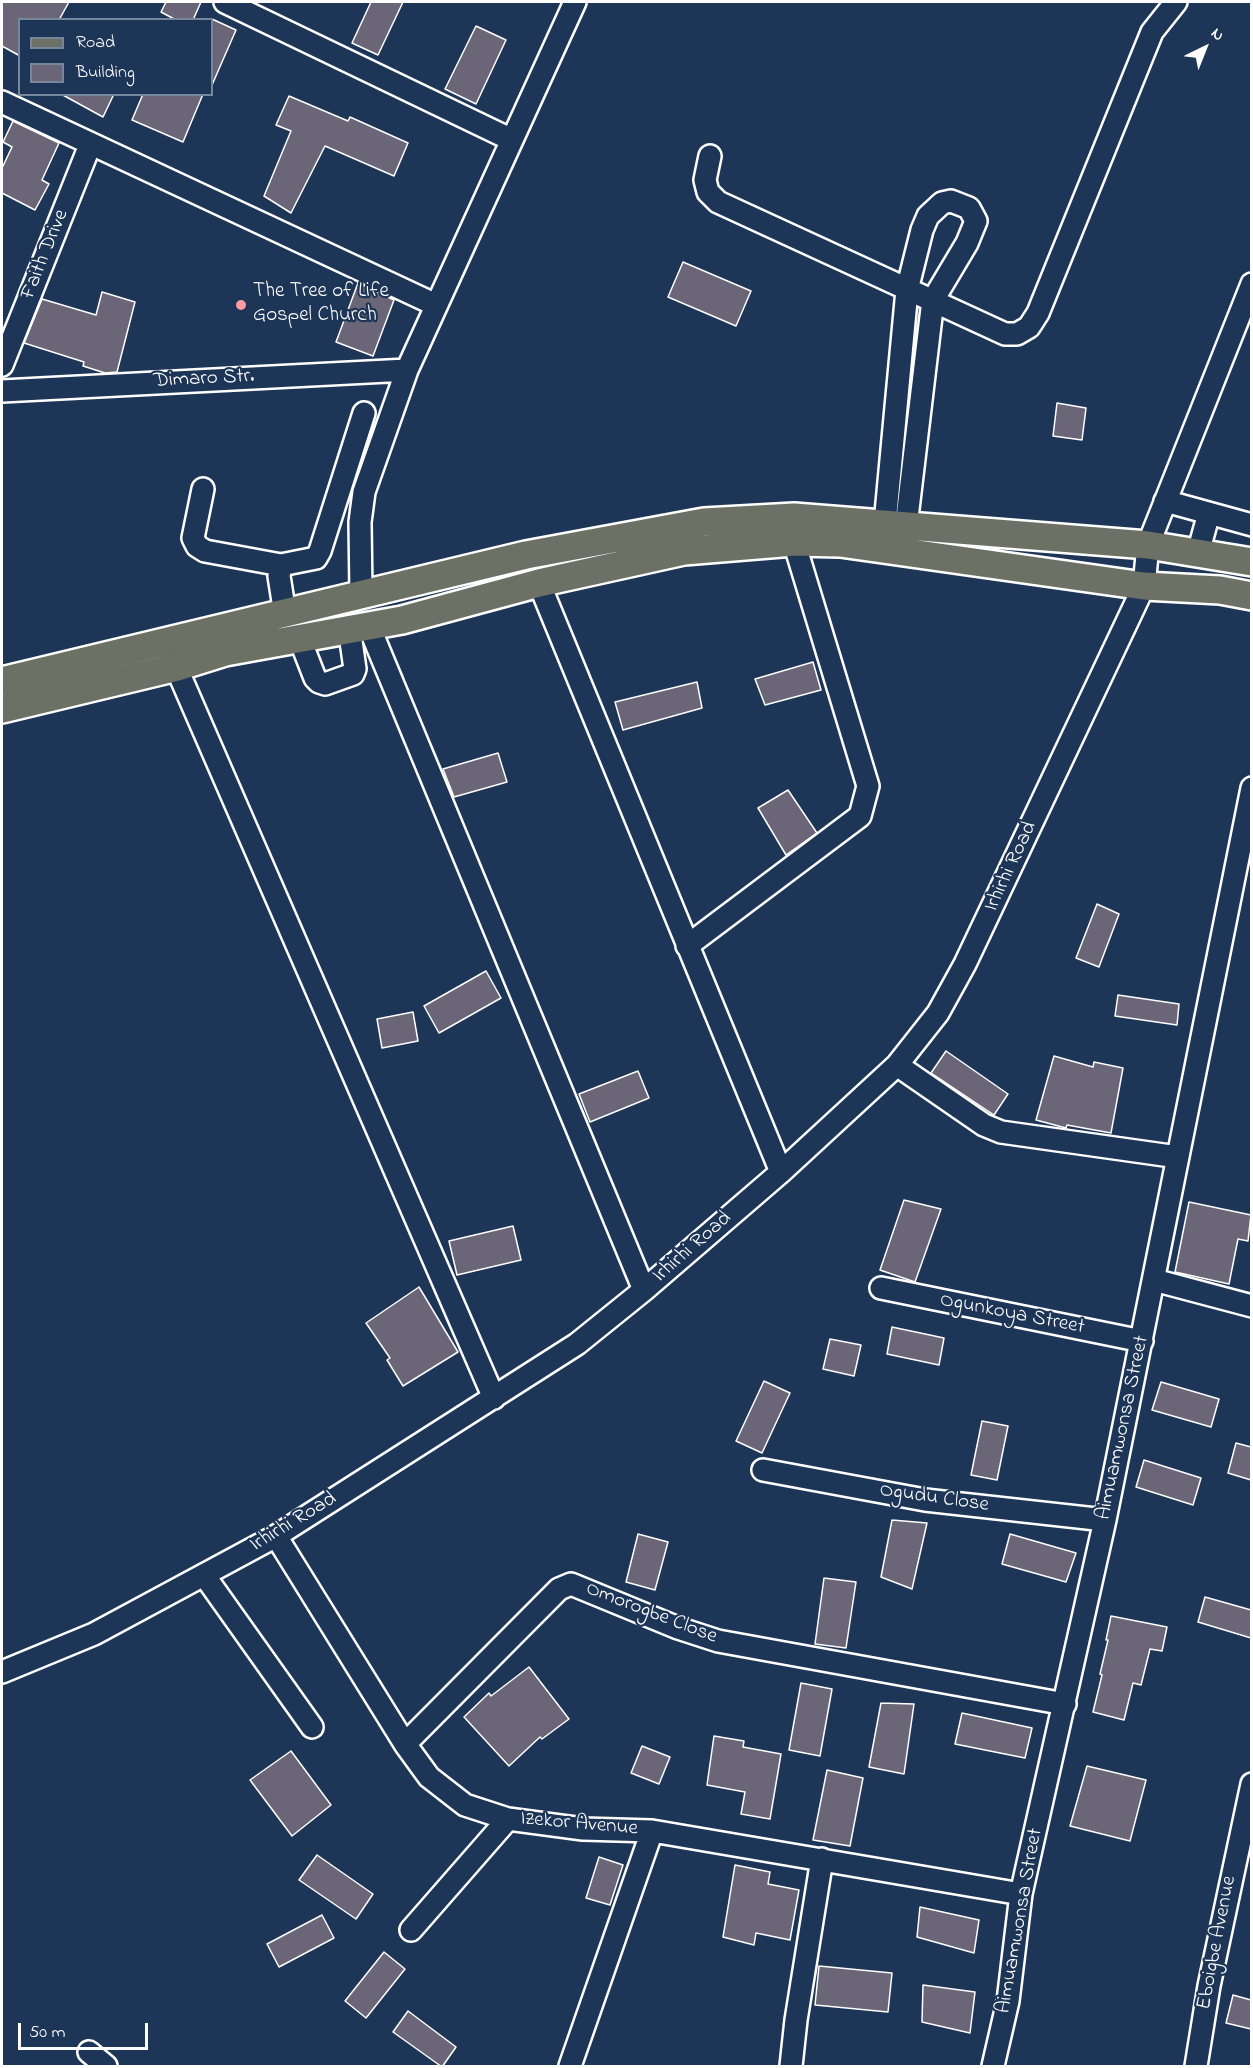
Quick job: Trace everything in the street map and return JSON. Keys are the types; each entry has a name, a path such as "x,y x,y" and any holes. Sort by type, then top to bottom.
{"main road":[{"path":"2,709 171,655 285,614 526,555 704,522 794,517 1148,545 1251,562"},
{"path":"2,681 171,655 225,651 402,620 539,583 684,550 794,542 840,543 1144,586 1220,590 1251,596"}],"street":[{"path":"225,2 512,140"},
{"path":"361,594 360,522 364,492 406,370 575,2"},
{"path":"710,156 705,180 708,192 718,202 1005,334 1017,334 1029,327 1038,313 1152,32 1176,2"},
{"path":"2,102 436,305"},
{"name":"Faith Drive","path":"2,365 90,145"},
{"path":"942,203 961,203 975,214 974,228 933,300 896,525 907,290 928,216 942,203"},
{"name":"Irhirhi Road","path":"2,1672 94,1634 276,1536 577,1344 644,1290 781,1172 897,1065 938,1013 965,964 1144,586 1148,545 1251,284"},
{"name":"Dimaro Str.","path":"2,391 406,370"},
{"path":"204,489 193,538 197,546 205,551 281,565 316,558 364,413"},
{"path":"1165,501 1251,525"},
{"path":"1198,553 1209,513"},
{"path":"687,946 860,816 868,786 794,542"},
{"path":"281,565 279,576 285,614"},
{"path":"539,583 781,1172"},
{"path":"299,637 315,678 325,684 353,674 358,626"},
{"path":"358,626 644,1290"},
{"path":"171,655 494,1398"},
{"name":"Aimuamwonsa Street","path":"993,2067 1008,2001 1021,1894 1105,1520 1251,788"},
{"path":"897,1065 984,1125 1001,1132 1178,1157"},
{"path":"1154,1280 1251,1306"},
{"name":"Ogunkoya Street","path":"881,1288 1142,1341"},
{"name":"Ogudu Close","path":"764,1470 925,1500 1105,1520"},
{"name":"Izekor Avenue","path":"276,1536 405,1744 429,1777 465,1805 508,1819 583,1829 652,1831 1021,1894"},
{"path":"204,1575 312,1727"},
{"name":"Omorogbe Close","path":"405,1744 559,1589 571,1584 678,1628 718,1641 1065,1704"},
{"name":"Eboigbe Avenue","path":"1196,2067 1209,1986 1245,1846 1251,1784"},
{"path":"411,1930 508,1819"},
{"path":"570,2067 652,1831"},
{"path":"791,2067 796,2020 822,1859"},
{"path":"89,2052 106,2067"}],"building":[{"path":"2,2 69,2 60,18 18,18 18,55 2,46"},
{"path":"166,2 201,2 194,18 172,18 161,12"},
{"path":"371,2 403,2 378,55 352,43"},
{"path":"213,19 236,30 213,83"},
{"path":"476,26 506,40 476,104 445,89"},
{"path":"65,96 113,96 103,117"},
{"path":"142,96 202,96 183,142 132,120"},
{"path":"289,96 348,121 350,117 408,143 394,176 325,146 291,213 264,196 291,131 276,125"},
{"path":"13,121 59,143 42,180 49,184 35,210 2,193 2,168 12,147 3,142"},
{"path":"683,262 751,291 736,326 668,297"},
{"path":"358,283 394,300 373,356 336,342"},
{"path":"102,292 135,302 117,372 105,373 83,366 84,362 24,343 42,299 96,315"},
{"path":"1057,403 1086,408 1082,440 1053,436"},
{"path":"813,662 821,690 765,705 755,679"},
{"path":"697,682 702,708 623,730 615,702"},
{"path":"498,753 507,782 454,797 443,769"},
{"path":"788,790 817,833 786,855 758,808"},
{"path":"1097,904 1119,914 1099,967 1076,958"},
{"path":"486,971 501,998 439,1033 424,1006"},
{"path":"1118,995 1179,1004 1177,1025 1115,1016"},
{"path":"413,1012 418,1041 382,1048 377,1019"},
{"path":"946,1051 1008,1094 994,1115 931,1073"},
{"path":"1054,1056 1093,1067 1094,1062 1123,1068 1111,1133 1067,1125 1066,1128 1036,1120"},
{"path":"638,1071 649,1098 590,1122 579,1094"},
{"path":"904,1200 941,1209 915,1282 880,1270"},
{"path":"1189,1202 1251,1215 1248,1241 1238,1239 1229,1284 1175,1272"},
{"path":"513,1226 521,1260 457,1275 449,1241"},
{"path":"419,1287 458,1352 403,1386 387,1360 390,1358 366,1323"},
{"path":"892,1327 944,1338 939,1365 887,1354"},
{"path":"830,1339 861,1345 854,1376 823,1369"},
{"path":"764,1381 790,1393 762,1453 736,1441"},
{"path":"1161,1382 1219,1399 1211,1427 1152,1410"},
{"path":"982,1421 1008,1426 997,1480 971,1475"},
{"path":"1236,1443 1251,1447 1251,1480 1228,1473"},
{"path":"1144,1460 1201,1478 1193,1505 1136,1487"},
{"path":"892,1520 927,1523 912,1589 881,1577"},
{"path":"638,1534 668,1542 655,1590 626,1582"},
{"path":"1010,1534 1076,1553 1066,1582 1002,1564"},
{"path":"824,1578 856,1582 846,1648 815,1644"},
{"path":"1205,1597 1251,1610 1251,1638 1198,1622"},
{"path":"1111,1616 1167,1627 1162,1651 1150,1649 1141,1685 1133,1683 1124,1720 1093,1712 1102,1675 1100,1674"},
{"path":"529,1667 569,1719 542,1739 540,1737 509,1766 464,1717 489,1693 491,1696"},
{"path":"801,1683 832,1689 820,1756 789,1750"},
{"path":"881,1703 914,1704 904,1774 869,1767"},
{"path":"962,1713 1032,1728 1025,1758 955,1744"},
{"path":"714,1736 744,1741 743,1747 781,1754 770,1819 741,1814 745,1792 707,1785"},
{"path":"642,1746 670,1757 659,1784 631,1773"},
{"path":"291,1751 331,1805 292,1836 250,1780"},
{"path":"1087,1766 1146,1780 1130,1841 1070,1826"},
{"path":"827,1770 863,1778 850,1846 813,1840"},
{"path":"317,1855 373,1894 356,1919 299,1880"},
{"path":"599,1857 623,1865 610,1905 586,1898"},
{"path":"735,1865 770,1872 768,1884 799,1890 790,1940 756,1933 754,1945 723,1937"},
{"path":"920,1907 979,1920 974,1953 917,1937"},
{"path":"322,1915 334,1938 279,1967 267,1944"},
{"path":"384,1952 405,1969 366,2018 345,2001"},
{"path":"819,1966 892,1973 888,2012 815,2005"},
{"path":"923,1985 975,1992 970,2033 922,2022"},
{"path":"1233,1995 1251,2000 1251,2029 1226,2023"},
{"path":"408,2011 456,2047 442,2067 393,2032"}],"place":[{"name":"The Tree of Life Gospel Church","path":"241,305"}]}
